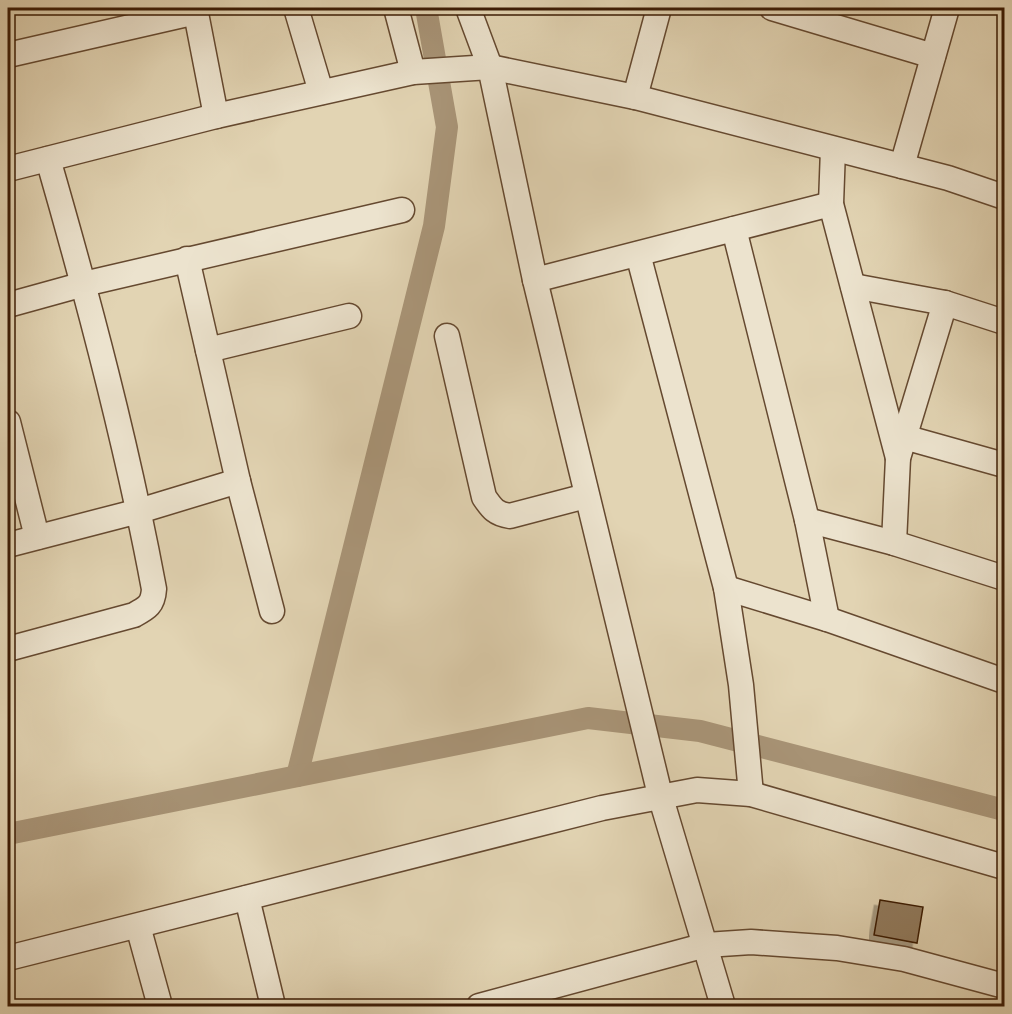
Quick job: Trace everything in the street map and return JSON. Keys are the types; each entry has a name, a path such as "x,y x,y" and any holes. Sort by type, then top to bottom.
{"street":[{"path":"296,8 321,92"},
{"path":"396,8 412,72"},
{"path":"468,8 490,67 535,280 660,795 723,1006"},
{"path":"635,97 659,8"},
{"path":"772,8 933,56"},
{"path":"902,166 947,8"},
{"path":"8,55 196,10 216,116"},
{"path":"8,169 216,116 412,72 490,67 635,97 1004,194"},
{"path":"833,148 831,204 901,448"},
{"path":"8,649 134,615 148,608 153,600 154,589 139,511 84,284 48,159"},
{"path":"535,280 831,204"},
{"path":"8,305 187,259 402,210"},
{"path":"735,229 807,520 827,619"},
{"path":"638,254 726,588 741,685 751,794"},
{"path":"187,259 238,481 272,611"},
{"path":"853,286 945,303 1005,322"},
{"path":"894,543 901,448 945,303"},
{"path":"208,350 349,316"},
{"path":"447,336 484,497 492,508 499,514 510,516 586,496"},
{"path":"9,431 37,537"},
{"path":"901,448 1005,465"},
{"path":"8,545 139,511 238,481"},
{"path":"807,520 894,543 1005,578"},
{"path":"726,588 827,619 1005,681"},
{"path":"8,958 660,795 697,790 751,794 1005,867"},
{"path":"247,897 273,1006"},
{"path":"138,926 160,1006"},
{"path":"479,1006 706,945 752,942 837,948 904,959 1005,986"}],"building":[{"path":"880,900 923,907 917,943 874,935"}],"waterway":[{"path":"297,776 434,226 447,127 426,8"},
{"path":"8,834 588,718 700,731 1004,810"}]}
